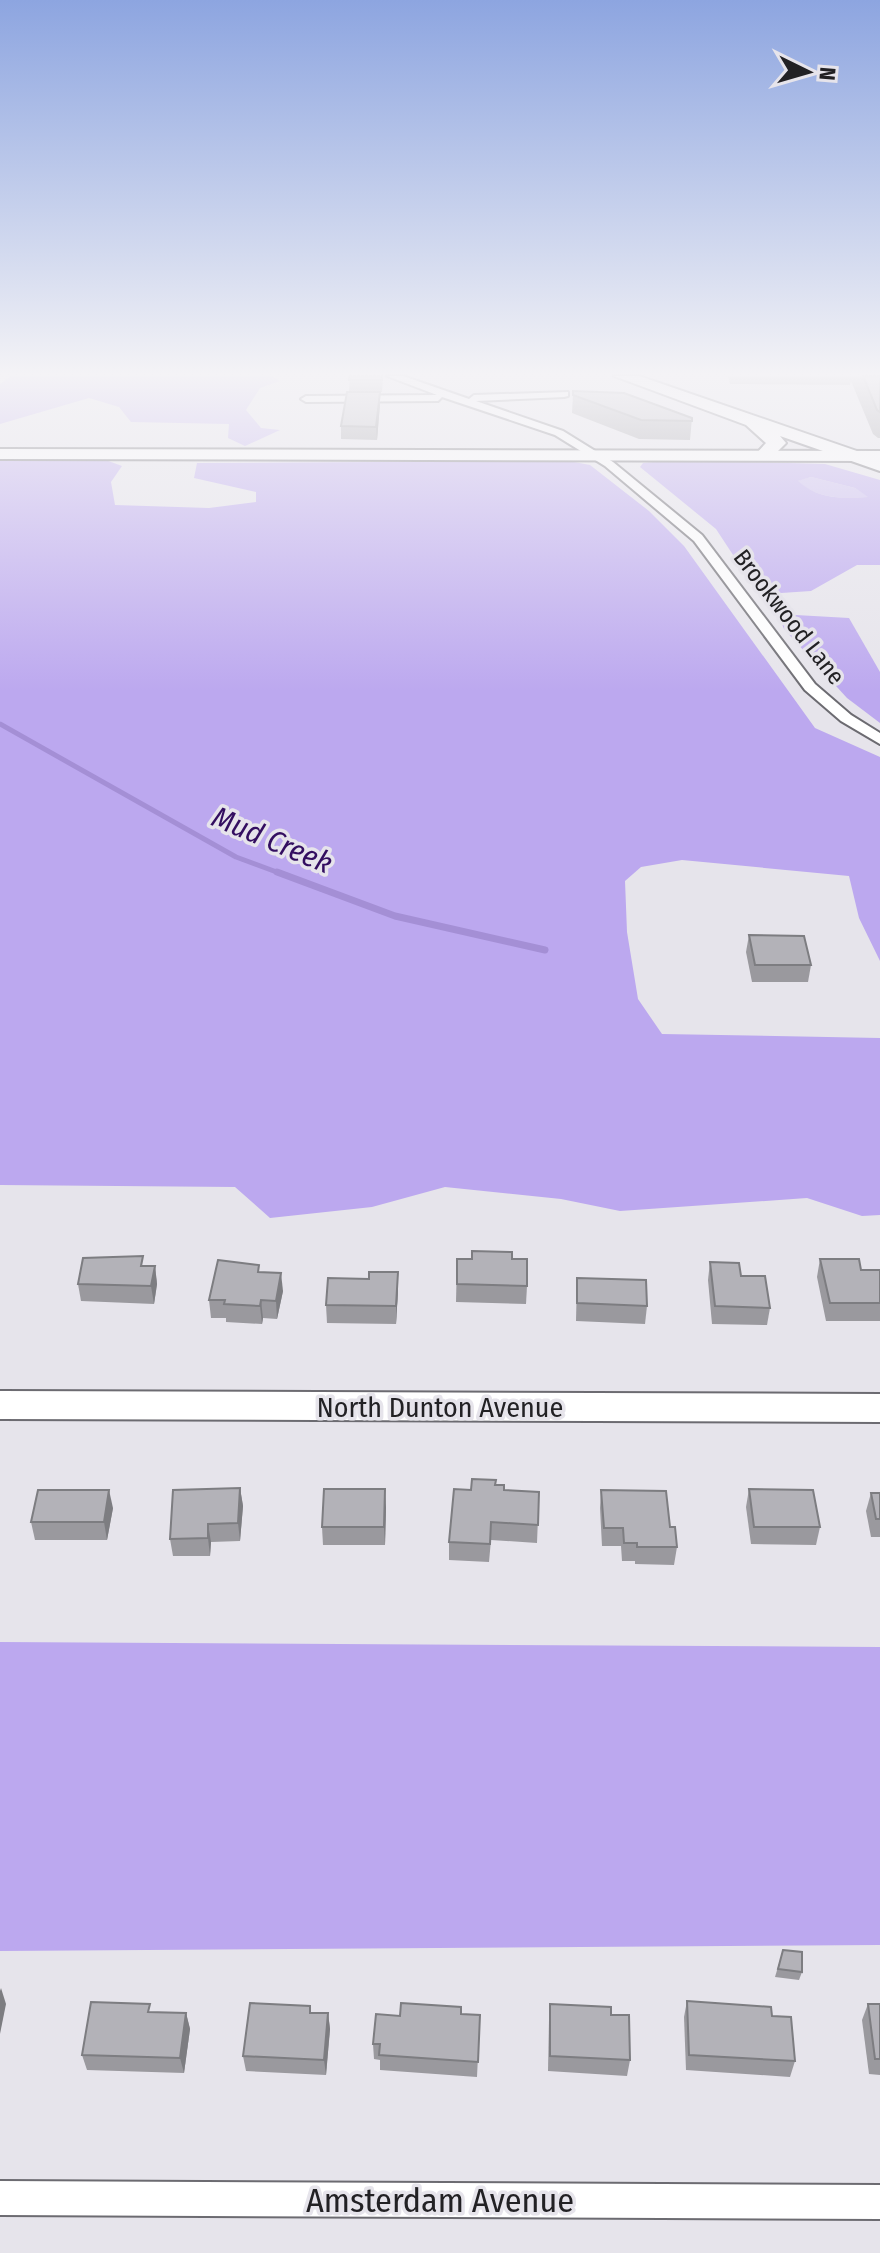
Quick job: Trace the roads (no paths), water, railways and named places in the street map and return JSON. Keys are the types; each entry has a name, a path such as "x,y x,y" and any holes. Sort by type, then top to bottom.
{"street":[{"name":"Brookwood Lane","path":"629,481 683,523 715,557 810,687 846,718 880,739"},
{"name":"North Dunton Avenue","path":"0,1405 880,1408"},
{"name":"Amsterdam Avenue","path":"0,2198 880,2202"}],"waterway":[{"name":"Mud Creek","path":"0,724 236,857 282,874"},
{"name":"Mud Creek","path":"277,872 395,916 545,950"}]}
